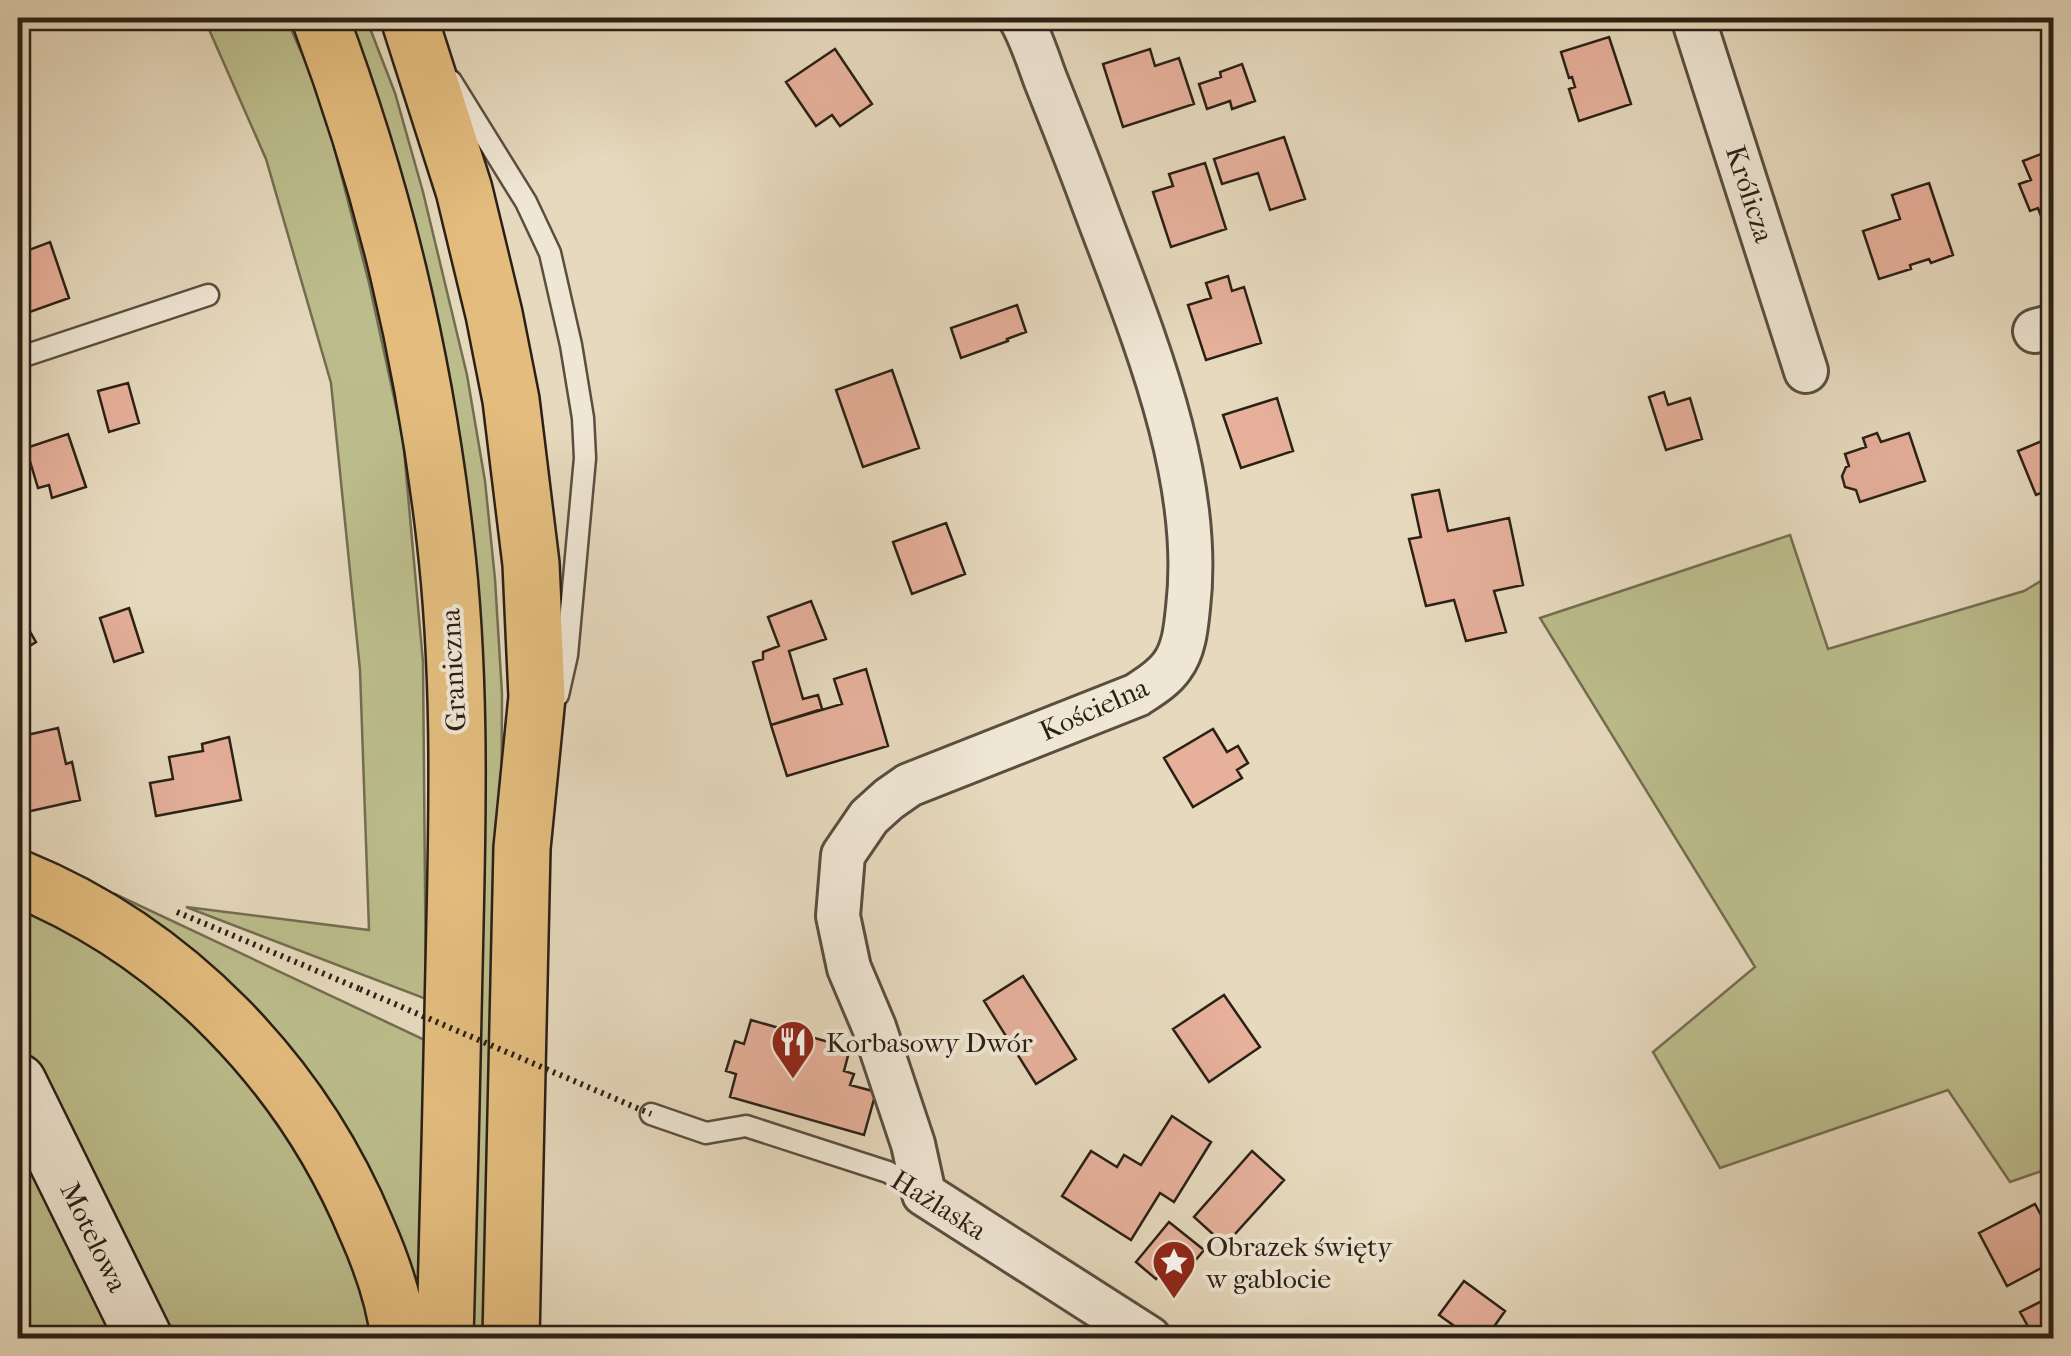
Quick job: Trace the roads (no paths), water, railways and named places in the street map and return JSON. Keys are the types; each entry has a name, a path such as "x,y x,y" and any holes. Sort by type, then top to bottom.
{"highway":[{"name":"Graniczna","path":"320,18 353,105 396,258 425,390 446,540 456,696 457,846 445,1338"},
{"path":"411,22 464,190 494,314 511,400 531,564 537,696 522,848 511,1338"},
{"path":"19,879 112,926 165,965 217,1008 278,1074 351,1191 375,1248 396,1312 400,1338"},
{"path":"515,1225 529,1338"}],"street":[{"name":"Kościelna","path":"924,1194 913,1144 874,1027 849,968 838,916 843,855 869,817 909,786 1113,706 1150,687 1173,665 1180,650 1190,597 1185,497 1166,412 1149,354 1023,18"},
{"name":"Królicza","path":"1693,18 1806,371"},
{"name":"Motelowa","path":"18,1082 144,1338"},
{"name":"Hażlaska","path":"924,1194 1149,1338"}],"lane":[{"path":"18,358 208,295"},
{"name":"Hażlaska","path":"651,1114 706,1133 746,1126 888,1172 924,1194"}],"place":[{"name":"Korbasowy Dwór","path":"793,1080"},
{"name":"Obrazek święty w gablocie","path":"1174,1300"}]}
